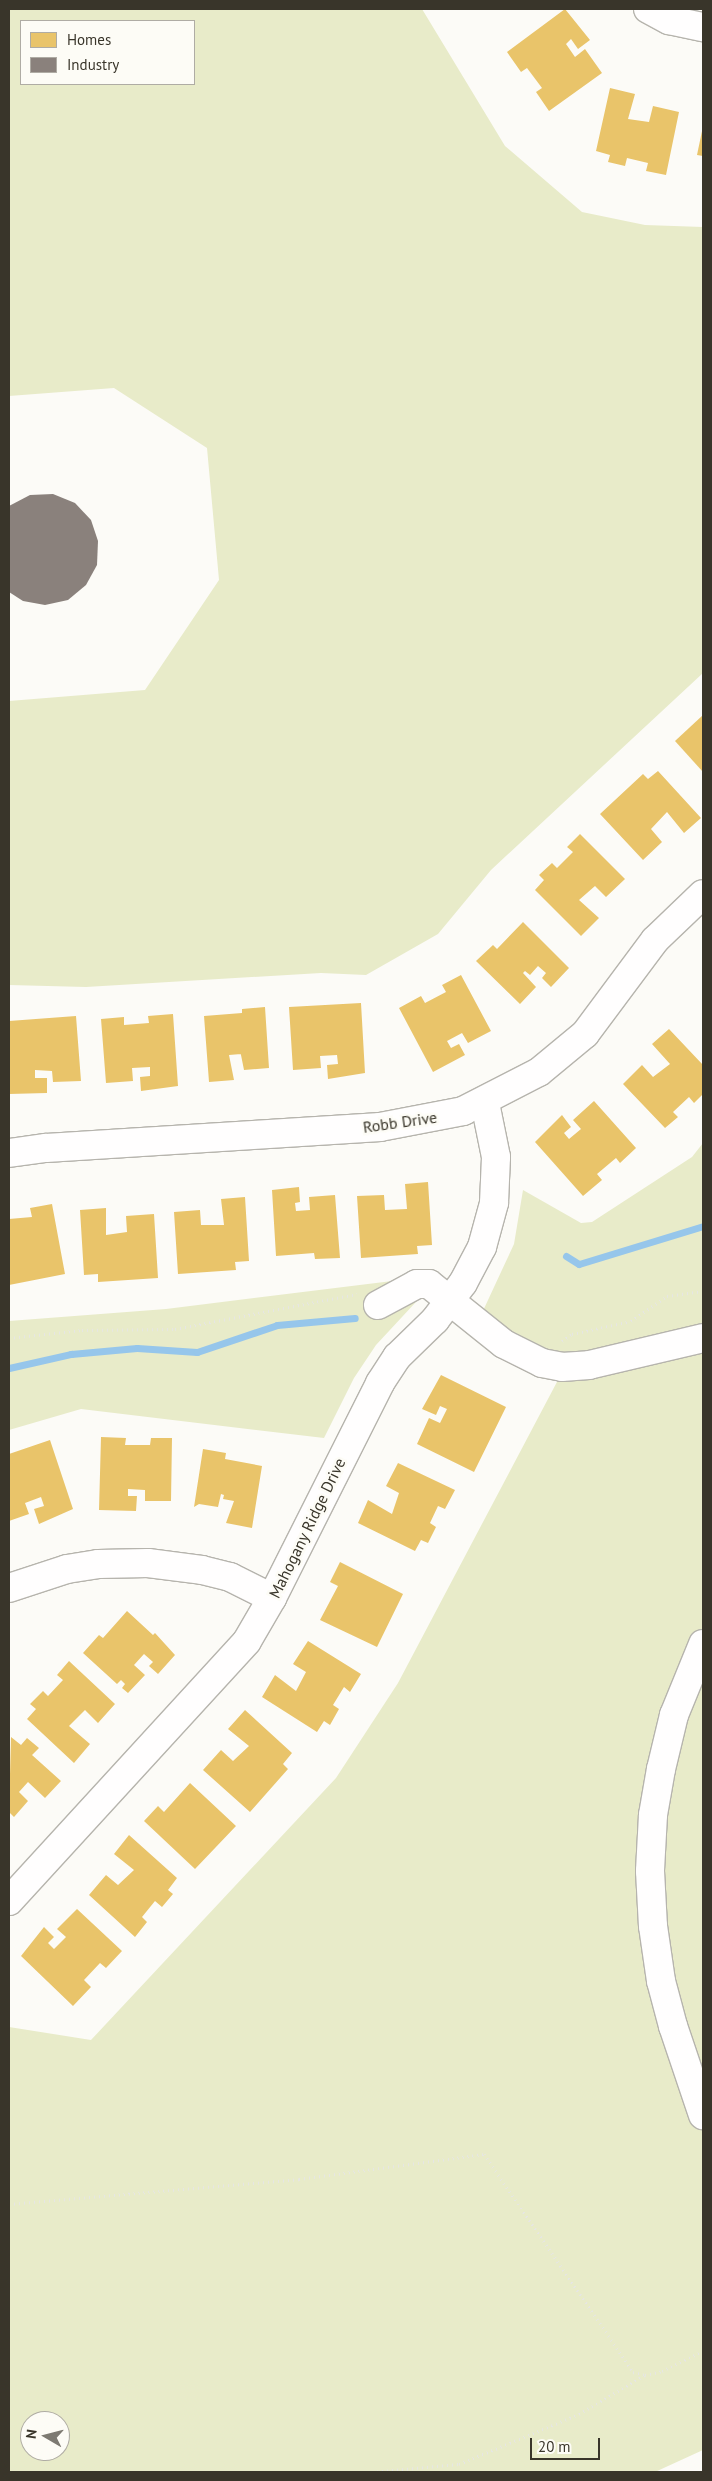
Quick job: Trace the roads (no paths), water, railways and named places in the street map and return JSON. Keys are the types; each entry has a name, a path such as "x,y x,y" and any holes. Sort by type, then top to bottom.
{"street":[{"path":"659,14 703,27"},
{"name":"Robb Drive","path":"9,1153 46,1148 380,1127 441,1117 485,1102 539,1072 585,1034 654,940 703,894"},
{"name":"Mahogany Ridge Drive","path":"9,1901 228,1665 272,1598 380,1383 397,1357 450,1302 478,1256 494,1203 496,1157 485,1102"},
{"path":"370,1299 417,1284 428,1284 504,1344 542,1363 562,1367 589,1365 703,1338"},
{"path":"9,1588 67,1569 98,1564 148,1563 202,1570 230,1577 272,1598"},
{"path":"703,1644 674,1716 661,1769 653,1815 650,1871 653,1926 661,1981 673,2026 703,2115"}],"waterway":[{"path":"566,1256 579,1264 703,1226"},
{"path":"9,1368 71,1354 137,1348 197,1352 277,1325 355,1318"}]}
